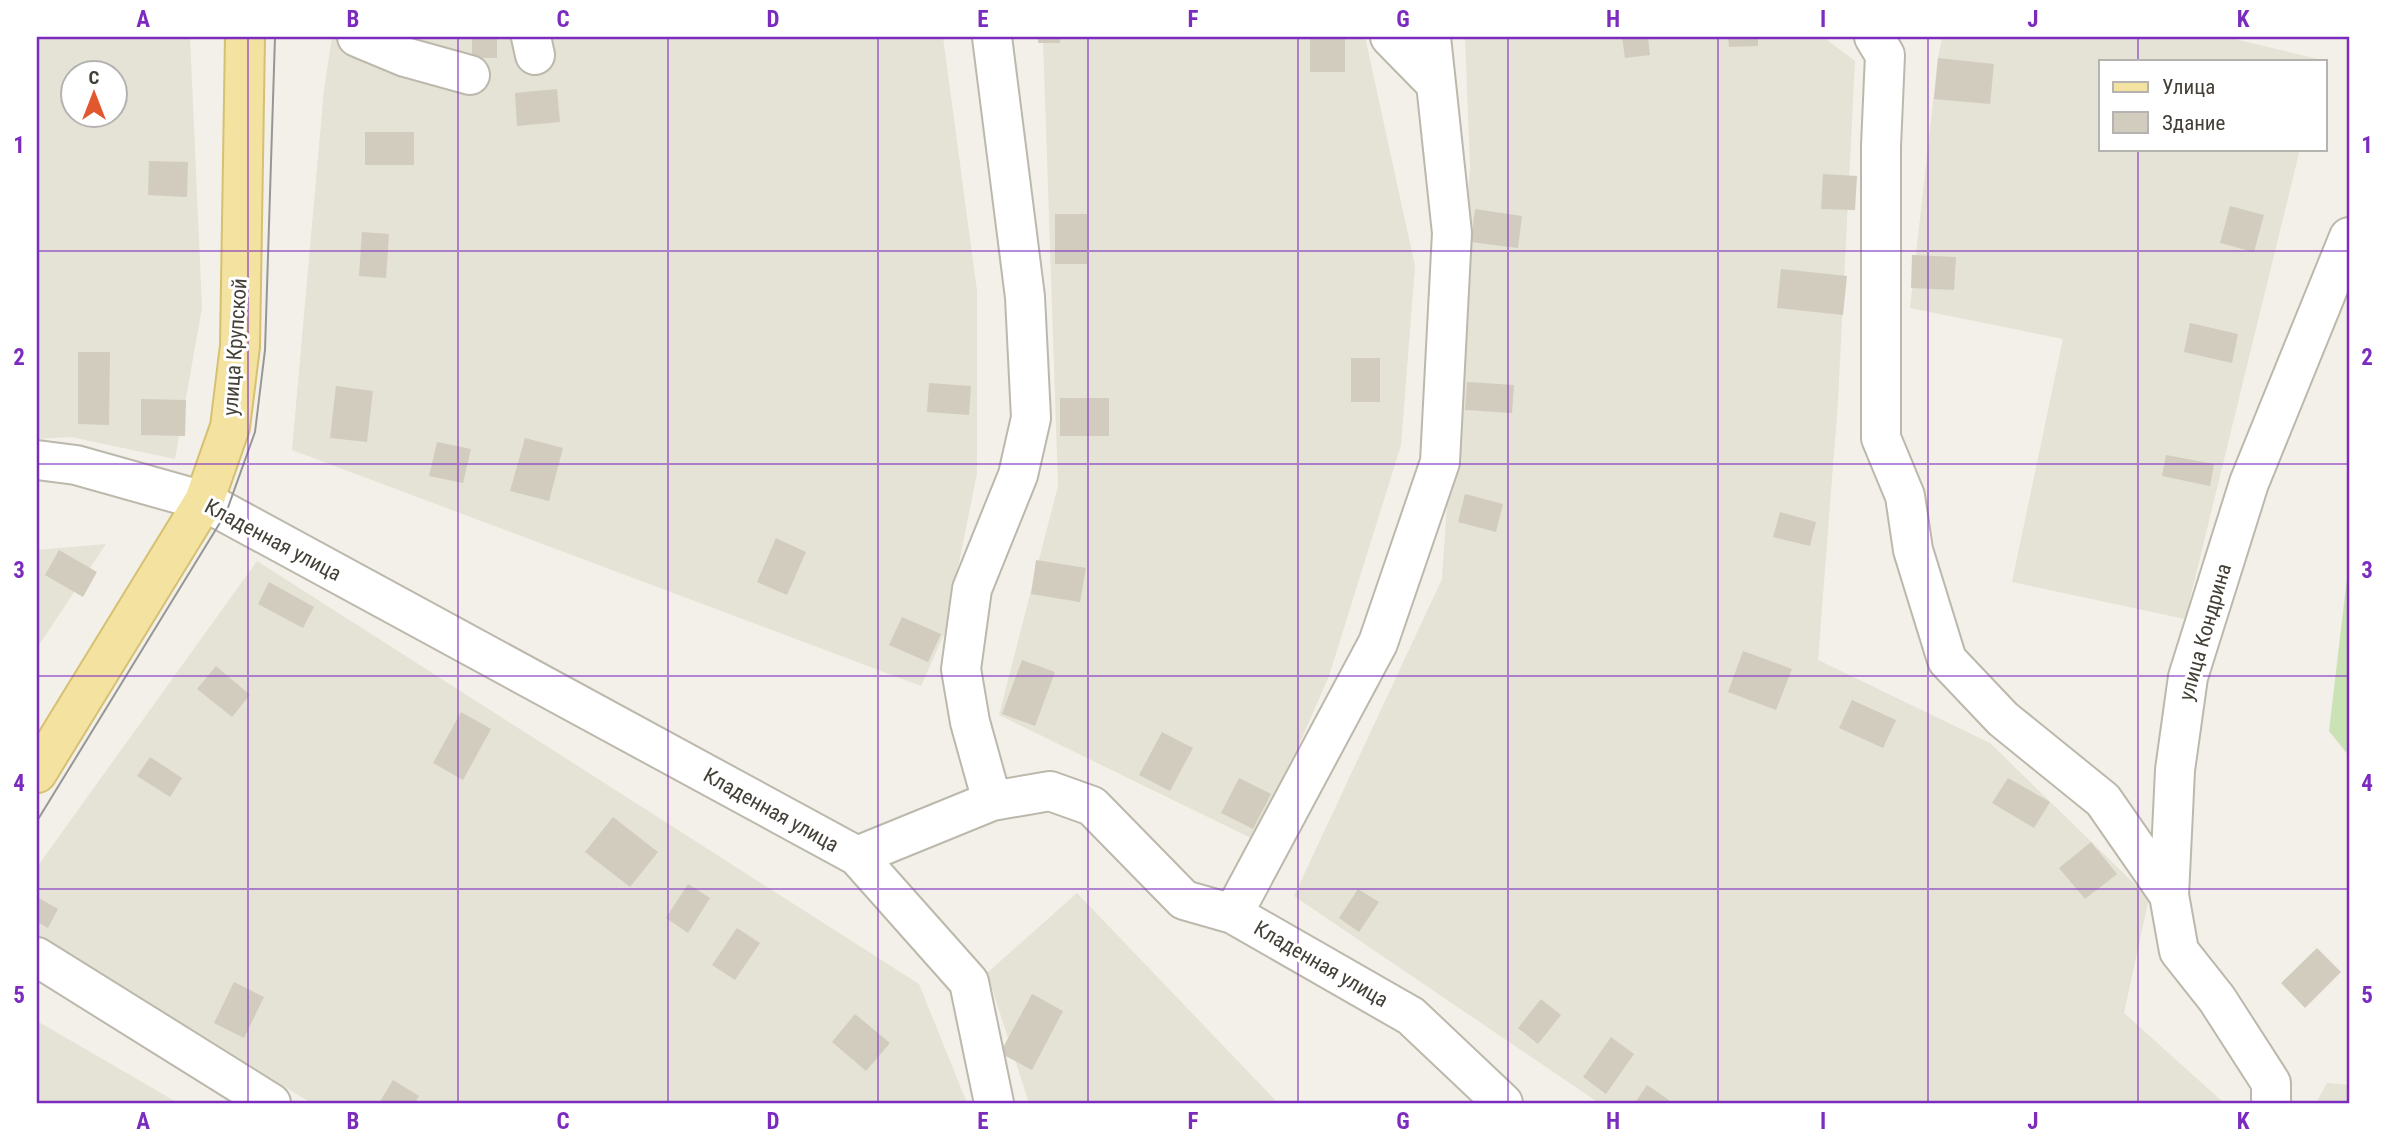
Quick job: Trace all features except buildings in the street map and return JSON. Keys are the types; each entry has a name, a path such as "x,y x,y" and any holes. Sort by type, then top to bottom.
{"main road":[{"name":"улица Крупской","path":"37,773 204,501 229,427 240,346 245,37"}],"street":[{"path":"357,37 405,57 470,75"},
{"path":"992,37 1025,297 1031,418 1018,475 972,589 961,669 970,722 992,801"},
{"path":"1390,37 1436,84"},
{"path":"1233,914 1378,643 1440,461 1452,233 1431,37"},
{"path":"1874,37 1885,55 1881,146 1881,438 1905,496 1913,550 1947,660 2003,719 2103,800 2169,895"},
{"name":"улица Кондрина","path":"2271,1103 2272,1083 2217,999 2179,951 2169,895 2175,770 2188,677 2249,483 2349,237"},
{"name":"Кладенная улица","path":"37,460 76,465 204,501 856,856 992,801 1050,791 1092,806 1184,900 1233,914 1411,1016 1503,1103"},
{"path":"856,856 969,982 994,1103"},
{"path":"37,957 271,1103"}],"shaded area":[{"path":"37,37 190,37 202,308 175,459 71,437 37,439"},
{"path":"332,37 943,37 977,291 977,473 945,632 921,686 292,450 324,90"},
{"path":"1043,37 1365,37 1415,266 1401,445 1329,676 1257,841 999,715 1058,486"},
{"path":"1465,37 1823,37 1855,61 1838,401 1818,660 1990,743 2149,898 2124,1013 2224,1103 1599,1103 1294,896 1442,579 1470,166"},
{"path":"2226,37 2322,60 2099,60 2099,150 2300,150 2185,619 2012,582 2063,339 1910,308 1942,39"},
{"path":"106,544 37,648 37,550"},
{"path":"257,561 919,984 967,1103 311,1103 37,935 37,867"},
{"path":"1077,893 1278,1103 1029,1103 987,973"},
{"path":"37,1021 178,1103 37,1103"},
{"path":"2327,1083 2349,1085 2349,1103 2316,1103"}],"green space":[{"path":"2349,561 2349,756 2329,731"}],"tram line":[{"path":"37,821 226,513 255,432 265,350 275,37"}]}
